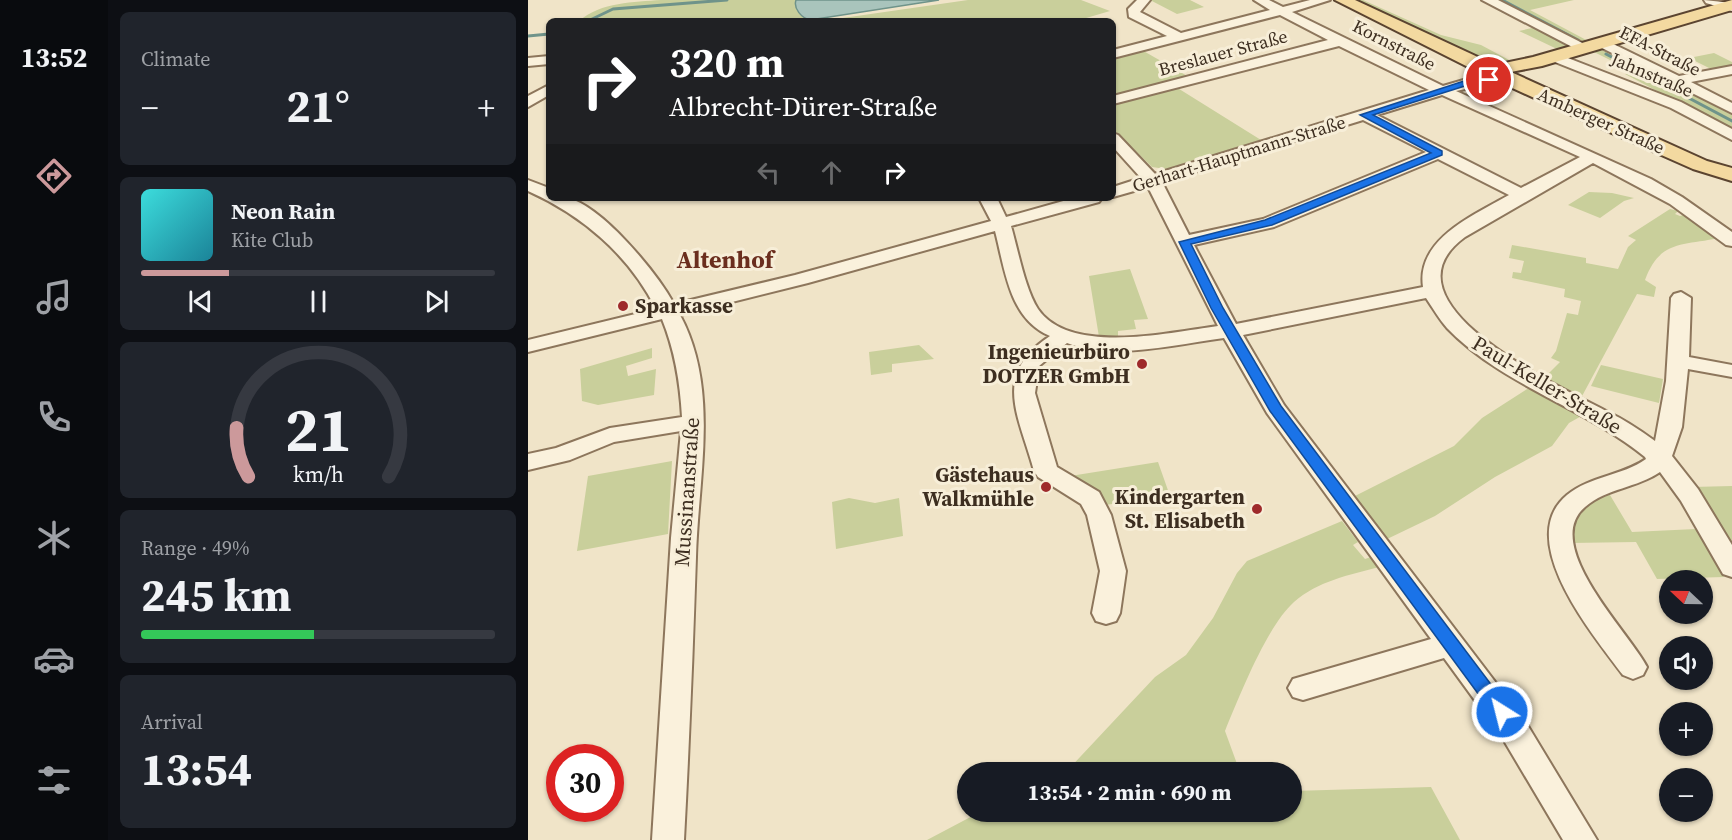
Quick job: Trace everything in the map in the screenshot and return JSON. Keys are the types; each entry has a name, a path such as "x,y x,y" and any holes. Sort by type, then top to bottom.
{"main road":[{"name":"Amberger Straße","path":"1343,0 1501,72 1707,161 1732,175"},
{"name":"Amberger Straße","path":"1351,0 1501,72"},
{"path":"1501,72 1731,6"}],"street":[{"path":"1144,0 1134,9 1134,14 1179,37"},
{"name":"Kornstraße","path":"1260,0 1441,91 1650,186 1697,214 1732,241"},
{"path":"1116,53 1324,0"},
{"path":"1488,0 1585,48"},
{"path":"1710,0 1731,6"},
{"name":"Breslauer Straße","path":"1116,99 1341,41"},
{"name":"EFA-Straße","path":"1603,43 1732,109"},
{"name":"Jahnstraße","path":"1555,57 1676,105 1732,135"},
{"path":"528,62 546,60"},
{"path":"1677,81 1732,70"},
{"name":"Gerhart-Hauptmann-Straße","path":"1116,191 1501,72"},
{"path":"528,103 546,91"},
{"path":"1365,115 1521,195"},
{"path":"1116,141 1153,181 1230,330 1275,408 1514,730 1581,840"},
{"path":"1184,242 1268,223 1438,153"},
{"path":"990,201 1002,225 1026,305 1038,321 1064,336 1103,345 1119,345 1230,330 1431,291 1429,275 1433,262 1446,243 1521,195 1590,158"},
{"path":"528,185 546,193"},
{"name":"Mussinanstraße","path":"561,201 593,221 621,244 646,273 670,310 689,372 693,422 684,538 668,840"},
{"path":"528,346 801,279 1083,201"},
{"name":"Paul-Keller-Straße","path":"1431,291 1447,317 1473,342 1605,420 1660,458 1685,492 1732,567"},
{"path":"1633,667 1599,619 1575,577 1563,554 1560,531 1566,512 1577,499 1611,482 1643,471 1660,458 1669,428 1678,361 1682,298"},
{"path":"1064,336 1034,357 1028,365 1023,380 1024,393 1046,471 1090,498 1100,515 1113,571 1106,613"},
{"path":"1678,361 1732,371"},
{"path":"528,462 562,454 610,435 693,422"},
{"path":"1303,688 1452,644"}],"green space":[{"path":"661,0 796,0 800,13 805,18 584,18 597,10 629,3"},
{"path":"968,0 1081,0 1110,11 1086,18 843,18"},
{"path":"1150,0 1190,0 1204,7 1177,14"},
{"path":"1356,0 1363,0 1441,35 1481,45 1511,61 1483,58"},
{"path":"1492,0 1574,0 1530,10 1590,42 1582,44"},
{"path":"1532,28 1571,46 1557,49 1519,31"},
{"path":"1140,49 1189,77 1116,95 1116,54"},
{"path":"1600,50 1613,53 1732,115 1732,131 1625,74 1632,71 1594,52"},
{"path":"1714,53 1732,62 1732,66 1713,70 1689,58"},
{"path":"1176,87 1261,140 1166,169 1152,167 1116,132 1116,103"},
{"path":"1589,192 1612,193 1634,198 1624,201 1600,218 1568,205"},
{"path":"1670,209 1678,211 1675,214 1680,216 1686,214 1719,238 1673,247 1658,258 1645,280 1656,287 1654,297 1637,294 1581,398 1544,378 1560,362 1551,358 1556,351 1567,313 1578,315 1581,301 1564,297 1565,289 1512,278 1513,272 1521,273 1524,261 1509,258 1512,245 1586,258 1586,263 1618,269 1628,247 1636,240 1628,236"},
{"path":"1130,269 1148,319 1134,320 1136,329 1118,331 1118,338 1099,337 1089,276"},
{"path":"919,345 934,359 892,364 892,372 871,375 869,352"},
{"path":"652,348 652,358 626,366 628,376 656,369 654,395 598,405 582,401 580,369"},
{"path":"1601,365 1663,379 1659,403 1591,386"},
{"path":"1532,386 1585,414 1569,423 1552,446 1495,477 1435,516 1385,540 1353,497 1454,446 1482,418"},
{"path":"672,461 668,534 577,551 588,476"},
{"path":"1158,462 1170,496 1105,505 1064,477"},
{"path":"1732,486 1732,551 1692,487"},
{"path":"1607,490 1632,532 1696,529 1724,577 1713,577 1713,570 1659,570 1659,579 1657,579 1636,542 1570,543 1575,513"},
{"path":"849,498 875,503 899,498 903,536 836,549 832,502"},
{"path":"1342,521 1358,542 1353,545 1365,559 1371,557 1379,567 1334,580 1313,589 1294,602 1284,613 1255,662 1225,731 1236,762 1075,762 1155,677 1186,655 1213,618 1237,573 1247,561"},
{"path":"1431,787 1460,840 927,840 961,822 1302,822 1302,791"}],"water":[{"path":"796,0 939,0 823,18 804,17 799,13"}],"waterway":[{"path":"594,18 613,9 727,0"},
{"path":"1502,0 1578,40"},
{"path":"528,36 546,34"},
{"path":"1606,54 1732,121"}],"place":[{"name":"Sparkasse","path":"623,306"},
{"name":"Ingenieurbüro DOTZER GmbH","path":"1142,364"},
{"name":"Gästehaus Walkmühle","path":"1046,487"},
{"name":"Kindergarten St. Elisabeth","path":"1257,509"}],"district":[{"name":"Altenhof","path":"725,260"}],"route":[{"path":"1489,80 1467,83 1365,115 1438,153 1288,216 1228,234 1184,242 1217,308 1275,408 1502,712"}]}
